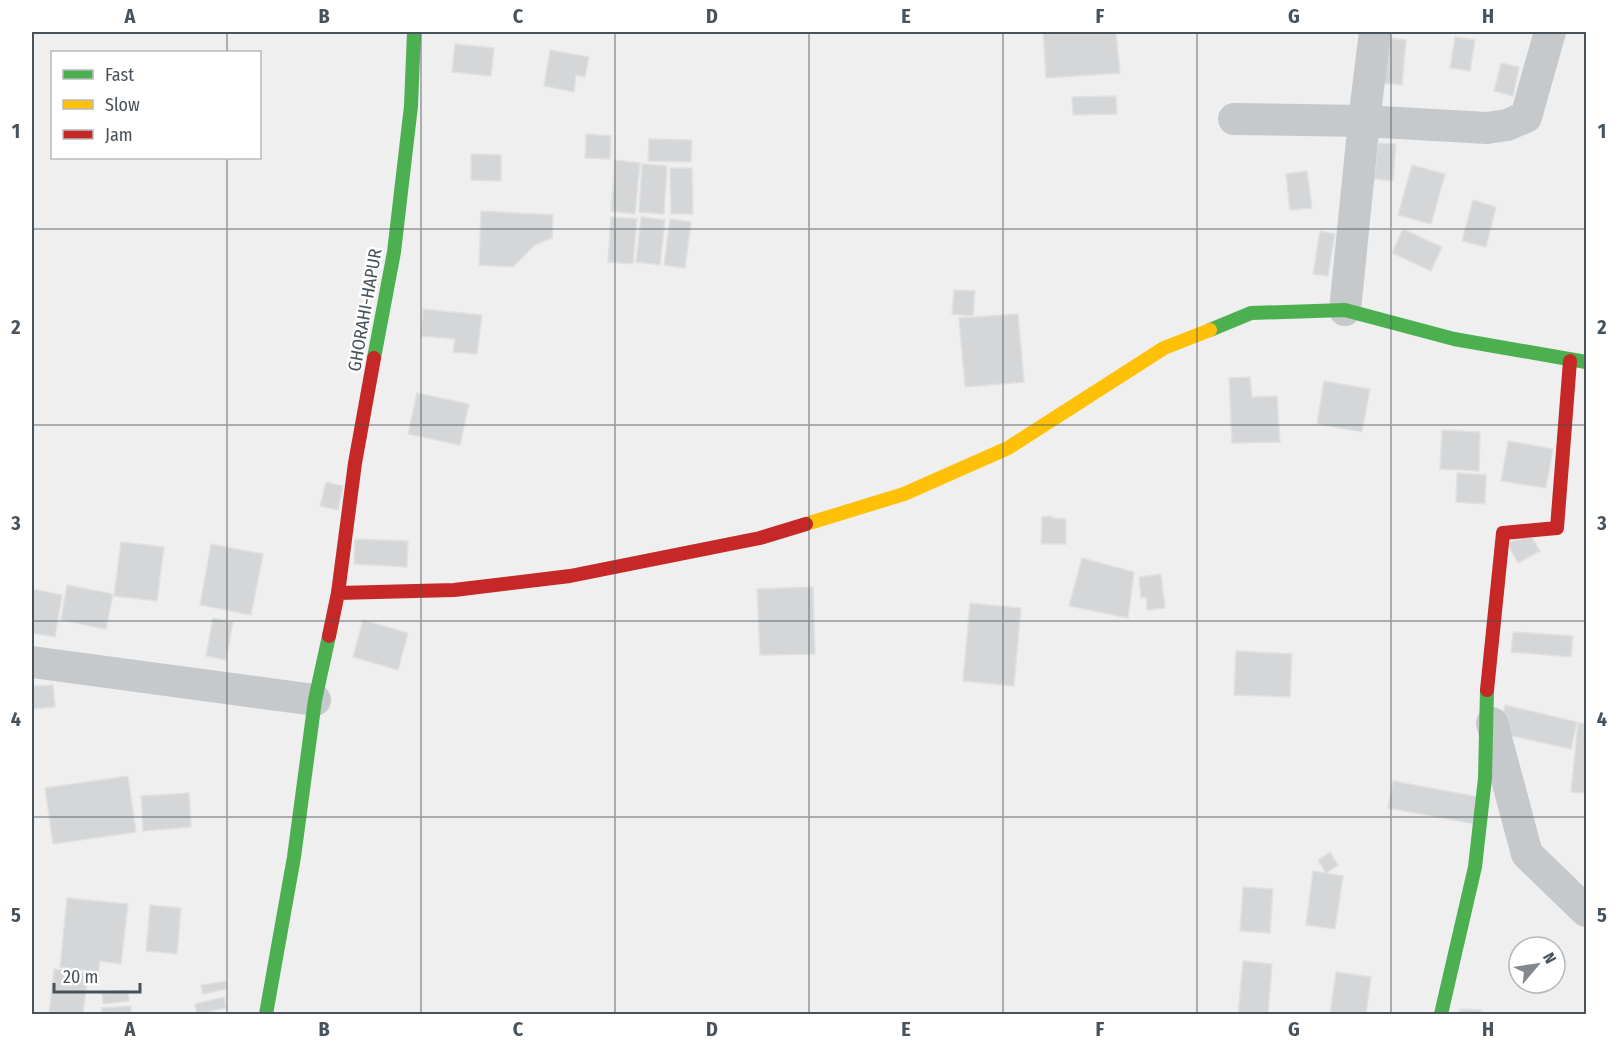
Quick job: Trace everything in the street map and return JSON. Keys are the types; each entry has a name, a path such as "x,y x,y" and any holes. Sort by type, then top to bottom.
{"street":[{"name":"GHORAHI-HAPUR","path":"266,1014 294,857 315,700 338,593 355,463 394,252 411,106 414,32"},
{"path":"1344,310 1375,32"},
{"path":"1234,119 1364,121 1487,128 1507,125 1526,117 1550,32"},
{"path":"338,593 454,590 570,576 760,538 904,494 1008,448 1164,348 1251,313 1344,310 1454,339 1570,361 1587,362"},
{"path":"1441,1014 1475,867 1485,778 1487,686 1503,533 1557,528 1570,361"},
{"path":"32,662 315,700"},
{"path":"1487,686 1493,730 1527,854 1587,911"}],"building":[{"path":"1043,32 1116,32 1120,73 1046,78"},
{"path":"1455,37 1475,40 1470,71 1450,68"},
{"path":"1387,38 1406,40 1402,85 1383,83"},
{"path":"455,44 494,48 491,76 452,72"},
{"path":"550,50 589,57 585,77 576,75 574,92 544,86"},
{"path":"1501,63 1519,67 1513,96 1494,91"},
{"path":"1116,96 1117,114 1073,115 1072,97"},
{"path":"586,134 611,136 610,159 585,158"},
{"path":"649,139 692,140 691,162 648,161"},
{"path":"1378,143 1396,144 1393,181 1374,179"},
{"path":"471,154 501,155 501,181 471,180"},
{"path":"615,160 640,163 635,214 611,211"},
{"path":"642,164 667,166 664,214 639,212"},
{"path":"1412,165 1445,174 1431,224 1398,215"},
{"path":"670,168 692,168 693,214 671,214"},
{"path":"1307,171 1312,208 1290,210 1286,174"},
{"path":"1473,200 1496,207 1486,247 1462,241"},
{"path":"481,211 553,215 552,238 535,245 513,267 479,265"},
{"path":"611,217 637,219 633,264 608,262"},
{"path":"641,217 665,220 660,265 636,262"},
{"path":"670,219 691,222 685,268 664,265"},
{"path":"1403,229 1442,247 1431,271 1392,253"},
{"path":"1320,231 1335,234 1328,276 1313,274"},
{"path":"954,290 975,291 973,316 952,314"},
{"path":"423,309 482,315 477,354 453,352 455,339 421,336"},
{"path":"1018,314 1024,382 965,387 959,318"},
{"path":"1250,377 1252,397 1277,396 1280,442 1232,443 1229,378"},
{"path":"1324,381 1370,389 1362,432 1317,424"},
{"path":"417,393 469,404 460,445 408,434"},
{"path":"1442,430 1480,432 1479,471 1440,469"},
{"path":"1508,441 1553,449 1546,488 1501,481"},
{"path":"1457,473 1486,475 1485,504 1456,502"},
{"path":"326,482 343,486 338,510 320,506"},
{"path":"1052,516 1052,518 1066,519 1066,544 1041,544 1042,517"},
{"path":"1531,536 1540,551 1518,563 1507,543"},
{"path":"355,539 408,541 407,567 354,564"},
{"path":"121,542 164,547 157,601 114,596"},
{"path":"211,544 263,554 251,615 200,605"},
{"path":"1082,558 1134,572 1128,618 1069,606"},
{"path":"1161,574 1165,608 1147,610 1146,597 1141,598 1139,577"},
{"path":"67,585 113,594 106,629 61,620"},
{"path":"813,587 815,654 760,655 757,589"},
{"path":"32,589 62,595 55,637 32,633"},
{"path":"970,603 1021,608 1014,686 963,681"},
{"path":"213,618 233,622 226,660 206,656"},
{"path":"363,620 408,633 398,670 353,657"},
{"path":"1513,632 1573,636 1571,657 1511,652"},
{"path":"1236,651 1292,654 1290,697 1234,695"},
{"path":"53,685 55,707 32,709 32,686"},
{"path":"1505,705 1577,722 1571,749 1499,733"},
{"path":"1578,723 1586,724 1586,793 1571,792"},
{"path":"128,776 136,832 53,844 45,788"},
{"path":"1393,781 1479,797 1474,824 1388,808"},
{"path":"189,793 191,827 143,831 141,796"},
{"path":"1330,852 1338,865 1326,873 1318,860"},
{"path":"1313,871 1343,876 1335,929 1306,925"},
{"path":"1243,887 1273,889 1270,933 1240,931"},
{"path":"67,898 128,904 121,964 100,961 98,972 60,967"},
{"path":"150,905 181,908 177,954 146,951"},
{"path":"1243,961 1272,964 1268,1014 1238,1014"},
{"path":"54,969 88,973 83,1014 49,1014"},
{"path":"1336,972 1371,977 1366,1014 1330,1014"},
{"path":"226,981 227,989 203,994 201,985"},
{"path":"128,990 129,1001 103,1004 102,993"},
{"path":"224,997 226,1008 197,1014 195,1004"},
{"path":"131,1006 131,1014 102,1014 101,1008"},
{"path":"1460,1009 1481,1010 1481,1014 1460,1014"}],"traffic: fast":[{"path":"374,358 394,252 411,106 414,32"},
{"path":"1210,330 1251,313 1345,310 1454,339 1586,362"},
{"path":"266,1014 294,857 315,700 329,636"},
{"path":"1441,1014 1475,867 1485,778 1487,690"}],"traffic: slow":[{"path":"806,524 904,494 1008,448 1164,348 1210,330"}],"traffic: jam":[{"path":"338,593 355,463 374,358"},
{"path":"1487,690 1503,533 1557,528 1570,361"},
{"path":"329,636 338,593 454,590 570,576 760,538 806,524"}]}
